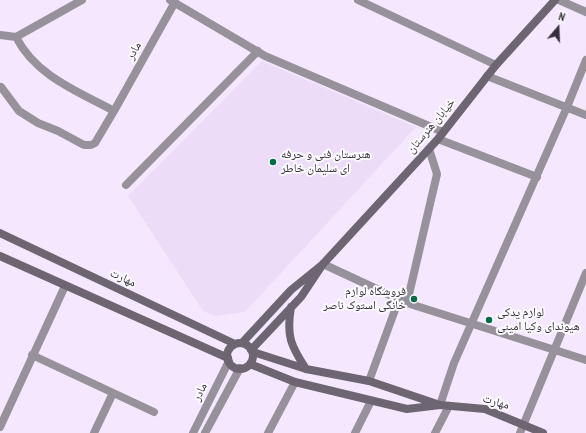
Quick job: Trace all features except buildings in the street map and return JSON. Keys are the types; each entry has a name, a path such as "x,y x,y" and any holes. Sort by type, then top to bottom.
{"main road":[{"name":"خیابان هنرستان","path":"239,343 291,290 322,264 429,149 496,65 554,0"},
{"name":"مهارت","path":"0,233 239,343"},
{"path":"0,256 228,360 235,367 240,368 250,364 253,358 252,351 249,346 239,343 231,347 228,360"},
{"name":"خیابان هنرستان","path":"252,351 301,297 322,264"},
{"path":"291,307 288,322 292,348 306,369"},
{"name":"مهارت","path":"252,351 306,369 369,381 440,405"},
{"name":"مهارت","path":"250,364 295,382 407,409 440,405 485,409 525,424 543,433"}],"street":[{"path":"0,35 16,36 82,0"},
{"path":"358,0 496,65"},
{"path":"559,0 586,12"},
{"path":"172,1 265,56 443,132"},
{"name":"مادر","path":"1,87 19,111 38,123 58,131 84,145 90,146 95,143 114,111 172,1"},
{"path":"16,36 23,51 43,72 114,111"},
{"path":"126,185 258,52"},
{"path":"440,405 454,363 537,177 586,60"},
{"path":"487,76 586,115"},
{"path":"438,139 537,177"},
{"path":"407,303 437,174 429,149"},
{"path":"322,264 407,303 586,360"},
{"path":"520,433 586,273"},
{"path":"0,427 65,286"},
{"path":"369,381 398,299"},
{"path":"32,355 154,412"},
{"name":"مادر","path":"194,433 228,360"},
{"name":"مادر","path":"205,433 240,368"},
{"path":"268,433 295,382"},
{"path":"94,433 113,393"},
{"path":"355,433 371,401"},
{"path":"435,433 450,406"}],"shaded area":[{"name":"هنرستان فنی و حرفه ای سلیمان خاطر","path":"262,61 416,127 245,312 215,316 203,311 128,196"}],"place":[{"name":"هنرستان فنی و حرفه ای سلیمان خاطر","path":"273,162"},
{"name":"فروشگاه لوازم خانگى استوک ناصر","path":"414,299"},
{"name":"لوازم یدکى هیونداى وکیا امینى","path":"489,320"}]}
